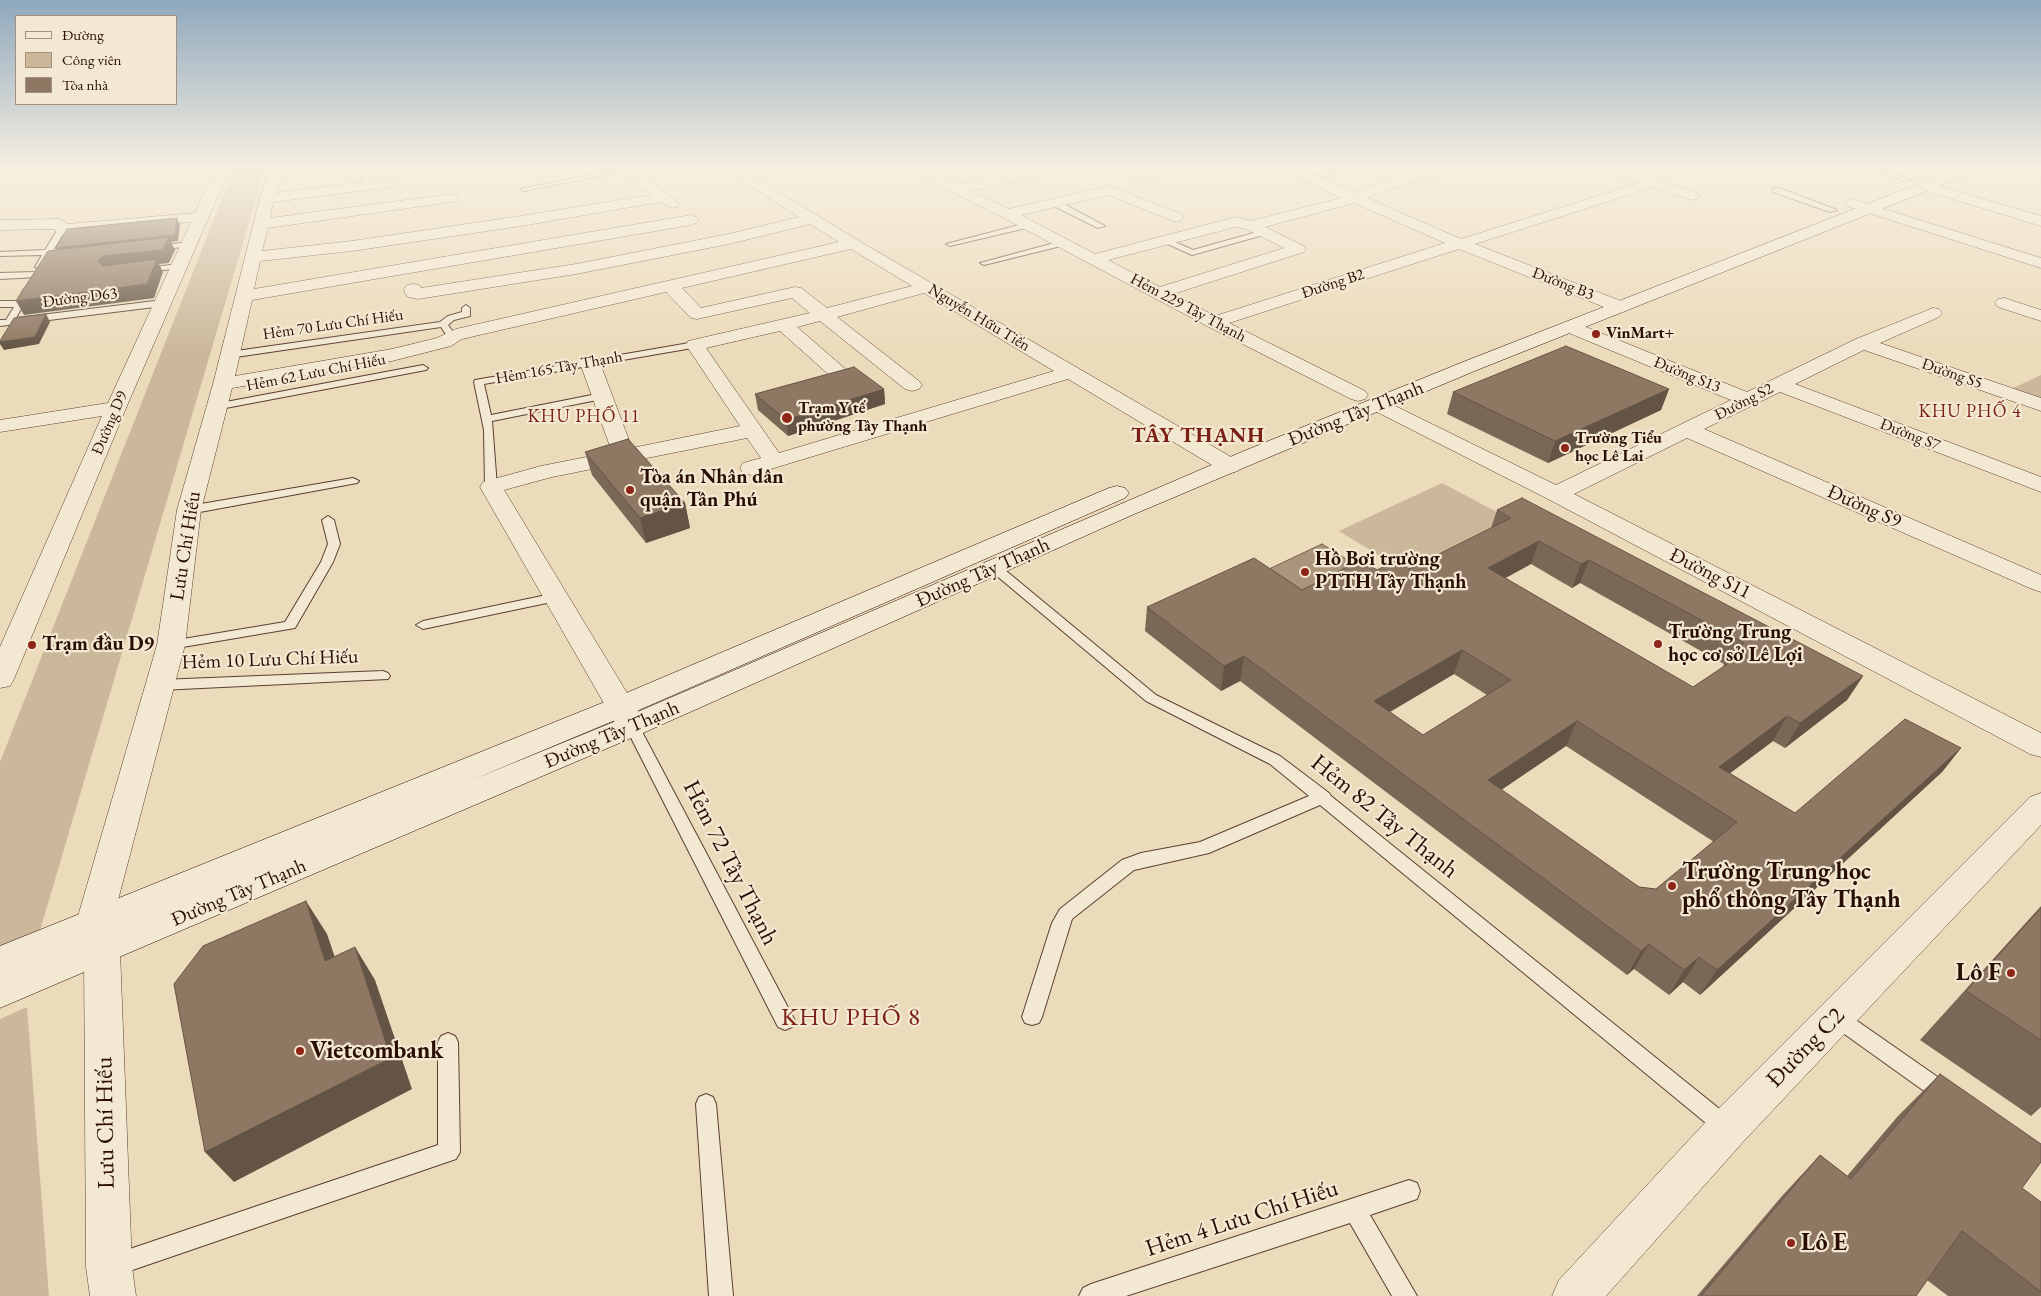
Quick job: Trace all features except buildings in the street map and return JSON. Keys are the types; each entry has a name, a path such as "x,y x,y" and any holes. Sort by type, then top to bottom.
{"street":[{"path":"62,230 78,228"},
{"name":"Đường D9","path":"0,679 116,408 196,228"},
{"name":"Lưu Chí Hiếu","path":"111,1281 98,937 171,646 189,510 262,228"},
{"path":"254,257 352,246 468,228"},
{"path":"616,228 621,233"},
{"path":"244,296 648,228"},
{"path":"413,289 414,293 418,294 576,269 775,228"},
{"name":"Nguyễn Hữu Tiến","path":"826,228 1220,460"},
{"name":"Hẻm 229 Tây Thạnh","path":"1034,228 1368,400"},
{"path":"1093,259 1210,228"},
{"name":"Đường B3","path":"1423,228 1620,307"},
{"name":"Đường B2","path":"1213,322 1509,228"},
{"name":"Đường Tây Thạnh","path":"0,992 98,937 627,716 1220,460 1368,400 1603,300 1786,228"},
{"name":"Đường Tây Thạnh","path":"1368,400 1570,327 1805,228"},
{"path":"1933,228 2041,263"},
{"path":"1159,293 1298,249 1258,229"},
{"path":"223,384 392,355 444,342 447,331 456,335 764,266 853,244"},
{"path":"671,287 697,314 795,292 912,385"},
{"name":"Hẻm 165 Tây Thạnh","path":"695,345 823,315 926,287"},
{"path":"2004,303 2041,316"},
{"name":"Đường S2","path":"1556,494 1863,343 1934,312"},
{"path":"782,324 843,377"},
{"name":"Đường S13","path":"1570,327 1749,400"},
{"name":"Đường S5","path":"1863,343 2041,405"},
{"path":"695,345 774,461"},
{"path":"590,363 624,456"},
{"path":"751,468 1070,372"},
{"name":"Đường S7","path":"1780,384 2041,485"},
{"name":"Đường S11","path":"1368,400 1556,494 2041,746"},
{"path":"0,426 116,408"},
{"path":"491,488 549,471 753,430"},
{"name":"Đường S9","path":"1688,430 2041,584"},
{"name":"Đường Tây Thạnh","path":"627,716 995,568 1220,460"},
{"name":"Hẻm 165 Tây Thạnh","path":"491,488 627,716"},
{"name":"Đường C2","path":"1575,1296 1728,1128 2041,805"},
{"name":"Đường Tây Thạnh","path":"0,962 98,937"}],"lane":[{"path":"950,244 1013,228"},
{"path":"4,323 20,304 43,261 50,256 62,230"},
{"path":"984,263 1062,243"},
{"path":"150,248 189,244"},
{"path":"0,254 50,256"},
{"path":"136,271 180,266"},
{"path":"0,276 35,276"},
{"name":"Đường D63","path":"4,323 163,303"},
{"path":"0,304 20,304"},
{"name":"Hẻm 70 Lưu Chí Hiếu","path":"228,355 447,331 451,318 467,314 466,308"},
{"name":"Hẻm 165 Tây Thạnh","path":"491,488 489,430 479,382 695,345"},
{"name":"Hẻm 62 Lưu Chí Hiếu","path":"215,407 423,368"},
{"path":"486,419 602,396"},
{"path":"189,510 353,481"},
{"path":"171,646 290,625 327,562 334,544 328,520"},
{"name":"Hẻm 82 Tây Thạnh","path":"995,568 1151,698 1275,760 1323,797 1728,1128"},
{"path":"423,626 556,597"},
{"name":"Hẻm 10 Lưu Chí Hiếu","path":"160,685 383,676"},
{"name":"Hẻm 72 Tây Thạnh","path":"627,716 785,1021"},
{"path":"1032,1017 1061,923 1066,914 1128,865 1141,860 1191,852 1203,848 1323,797"},
{"path":"1836,1017 1962,1107"},
{"path":"111,1281 449,1152 448,1042"},
{"path":"706,1104 721,1296"},
{"name":"Hẻm 4 Lưu Chí Hiếu","path":"1091,1296 1355,1210 1409,1190"},
{"path":"1355,1210 1405,1296"}],"green space":[{"path":"210,228 247,228 39,934 0,948 0,762"},
{"path":"2041,375 2041,400 2011,389"},
{"path":"1442,483 1512,520 1408,573 1339,531"},
{"path":"27,1007 49,1296 0,1296 0,1019"}],"shaded area":[{"name":"Hồ Bơi trường PTTH Tây Thạnh","path":"1322,544 1357,566 1287,601 1252,577"}],"place":[{"name":"VinMart+","path":"1596,334"},
{"name":"Trạm Y tế phường Tây Thạnh","path":"787,418"},
{"name":"Trường Tiểu học Lê Lai","path":"1565,448"},
{"name":"Tòa án Nhân dân quận Tân Phú","path":"630,490"},
{"name":"Hồ Bơi trường PTTH Tây Thạnh","path":"1305,572"},
{"name":"Trường Trung học cơ sở Lê Lợi","path":"1658,644"},
{"name":"Trạm đầu D9","path":"32,645"},
{"name":"Trường Trung học phổ thông Tây Thạnh","path":"1672,886"},
{"name":"Lô F","path":"2011,973"},
{"name":"Vietcombank","path":"300,1051"},
{"name":"Lô E","path":"1791,1243"}],"district":[{"name":"KHU PHỐ 4","path":"1970,412"},
{"name":"KHU PHỐ 11","path":"584,417"},
{"name":"TÂY THẠNH","path":"1198,436"},
{"name":"KHU PHỐ 8","path":"851,1018"}]}
